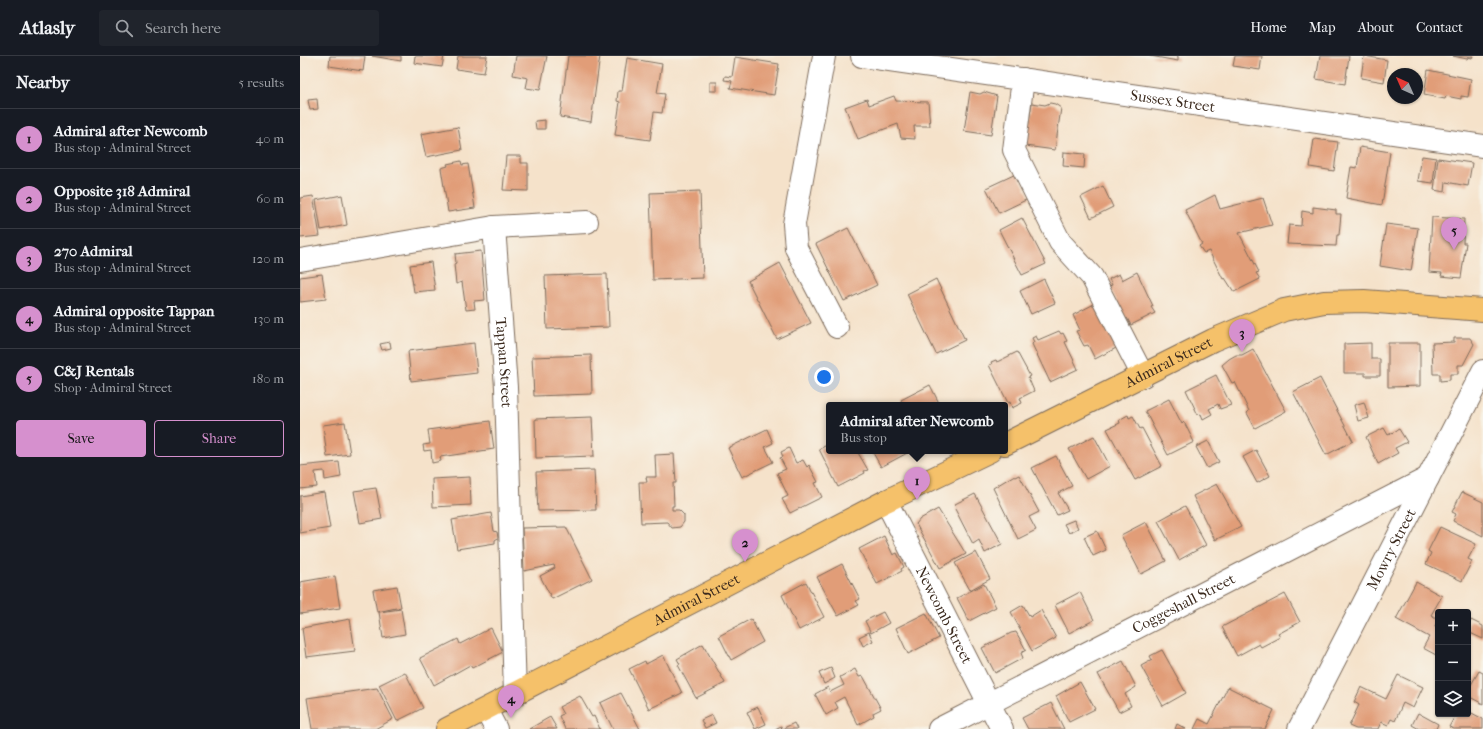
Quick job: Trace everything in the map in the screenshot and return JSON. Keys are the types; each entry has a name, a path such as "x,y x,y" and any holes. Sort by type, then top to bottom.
{"main road":[{"name":"Admiral Street","path":"1008,443 1213,340 1284,310 1324,302 1364,301 1483,310"},
{"name":"Admiral Street","path":"447,729 886,501 984,454"}],"street":[{"path":"824,56 794,224 796,248 837,327"},
{"name":"Sussex Street","path":"862,56 1483,146"},
{"path":"1023,79 1014,150 1060,242 1092,277 1143,376"},
{"path":"300,260 494,227 587,222"},
{"name":"Tappan Street","path":"494,227 506,387 515,695"},
{"name":"Mowry Street","path":"1299,729 1483,370"},
{"name":"Coggeshall Street","path":"939,729 1428,478"},
{"name":"Newcomb Street","path":"886,501 1002,729"},
{"path":"486,710 496,729"}],"building":[{"path":"330,56 365,56 363,71 329,66"},
{"path":"372,56 401,56 401,61"},
{"path":"415,56 444,56 442,67 414,63"},
{"path":"458,56 487,56 484,73 456,69"},
{"path":"516,56 547,56 540,90 526,88 528,78 513,75"},
{"path":"568,56 600,56 591,122 560,117"},
{"path":"1150,56 1178,56 1178,61"},
{"path":"1235,56 1262,56 1260,70 1233,66"},
{"path":"1320,56 1349,56 1345,84 1316,79"},
{"path":"1364,56 1387,60 1384,82 1361,78"},
{"path":"1453,56 1473,56 1472,58 1468,57 1467,59"},
{"path":"735,57 779,64 774,95 730,88 732,81 724,80 725,76 732,77"},
{"path":"627,58 662,64 657,93 665,94 662,113 654,112 650,140 615,135 620,102 617,101 618,91 622,91"},
{"path":"1428,70 1471,79 1468,97 1461,96 1461,99 1446,96 1445,99 1424,95"},
{"path":"710,82 717,82 717,91 710,91"},
{"path":"970,92 980,94 984,92 997,96 991,135 964,131"},
{"path":"894,96 896,101 928,102 930,126 914,126 915,139 901,138 898,124 858,139 845,107 867,99 869,105"},
{"path":"317,99 318,109 310,110 308,100"},
{"path":"1032,103 1045,105 1050,103 1061,108 1055,150 1025,146"},
{"path":"545,120 545,129 536,129 535,121"},
{"path":"458,127 462,150 426,157 421,134"},
{"path":"1314,139 1338,142 1334,171 1310,167"},
{"path":"1360,147 1390,152 1382,205 1346,198 1351,167 1357,168"},
{"path":"1064,152 1085,154 1084,168 1063,166"},
{"path":"506,156 521,156 521,163 528,163 528,191 503,190"},
{"path":"1422,156 1436,158 1433,183 1418,181"},
{"path":"1438,158 1472,163 1468,186 1446,182 1445,192 1434,190"},
{"path":"461,161 462,165 468,164 475,208 448,212 441,168 448,166 447,164"},
{"path":"1018,173 1030,198 999,213 986,188"},
{"path":"1103,186 1113,207 1091,218 1081,197"},
{"path":"700,191 703,278 653,280 650,193"},
{"path":"342,195 347,225 321,230 316,200"},
{"path":"1215,195 1220,209 1263,198 1272,225 1239,233 1259,272 1256,273 1260,279 1234,292 1225,278 1223,279 1209,251 1204,253 1199,246 1202,244 1185,210"},
{"path":"313,196 320,236 300,238 300,198"},
{"path":"1313,207 1336,210 1336,214 1341,214 1339,235 1337,235 1336,246 1287,244 1289,225 1301,226 1302,211 1313,213"},
{"path":"1432,217 1464,219 1463,243 1466,243 1461,278 1441,276 1442,273 1429,272"},
{"path":"1022,218 1046,264 1022,275 999,230"},
{"path":"1386,224 1418,228 1411,271 1380,266"},
{"path":"848,228 877,285 844,301 816,244"},
{"path":"481,251 485,300 474,301 475,309 466,310 462,282 456,284 454,264 456,263 455,254"},
{"path":"431,262 435,290 414,292 410,265"},
{"path":"780,263 811,323 777,339 748,281"},
{"path":"1137,272 1153,306 1151,307 1155,313 1131,325 1127,318 1126,319 1109,286 1112,285 1109,279 1119,274 1122,280"},
{"path":"322,274 326,299 300,302 300,277"},
{"path":"607,274 609,327 547,329 545,276"},
{"path":"936,279 965,340 936,354 907,294"},
{"path":"1044,279 1055,303 1031,314 1020,291"},
{"path":"1098,302 1120,346 1095,359 1088,345 1084,346 1076,331 1080,330 1073,315"},
{"path":"1059,331 1061,334 1063,333 1067,341 1065,342 1078,369 1050,382 1032,344 1034,342 1032,338 1036,336 1038,340"},
{"path":"1454,338 1470,338 1474,344 1463,365 1458,365 1458,374 1450,374 1450,380 1440,381 1440,374 1433,374 1432,343 1454,342"},
{"path":"390,342 391,348 382,350 380,344"},
{"path":"474,343 477,373 411,381 408,351"},
{"path":"1371,343 1371,359 1380,359 1380,376 1365,376 1365,373 1344,373 1344,344"},
{"path":"1388,343 1420,343 1420,386 1388,387"},
{"path":"1253,349 1286,411 1255,428 1247,413 1249,411 1235,382 1232,383 1222,365 1236,355 1242,355"},
{"path":"1017,352 1030,376 1028,377 1034,391 1020,398 1022,403 1012,408 989,365 992,364 991,362 996,360 997,362"},
{"path":"591,355 592,394 534,396 532,357"},
{"path":"1216,375 1231,405 1220,409 1218,404 1209,409 1212,414 1203,419 1201,414 1198,415 1186,390"},
{"path":"1320,378 1353,441 1326,455 1293,392"},
{"path":"930,385 938,402 902,402 901,400"},
{"path":"1169,399 1182,424 1184,422 1194,442 1168,455 1145,411"},
{"path":"1364,402 1369,418 1358,421 1354,405"},
{"path":"1128,415 1129,418 1133,416 1140,429 1142,428 1162,466 1135,480 1107,429 1120,423 1119,420"},
{"path":"592,417 594,456 536,458 535,419"},
{"path":"490,421 494,449 440,457 441,461 432,463 431,450 424,451 423,445 430,444 428,430"},
{"path":"345,422 350,454 327,457 323,425"},
{"path":"1384,428 1388,435 1399,429 1407,442 1395,448 1398,453 1378,464 1366,437"},
{"path":"767,429 773,443 765,447 773,462 742,477 728,448"},
{"path":"1094,436 1110,466 1086,479 1069,449"},
{"path":"1208,441 1219,462 1207,468 1196,447"},
{"path":"826,446 826,454 859,454 868,470 838,487 819,449"},
{"path":"789,448 796,463 803,460 807,467 809,465 818,482 815,483 822,497 790,513 782,499 788,496 777,473 786,469 780,458 783,457 781,452"},
{"path":"1256,450 1270,476 1257,483 1243,457"},
{"path":"674,454 676,483 673,483 674,506 672,506 672,510 679,510 684,515 684,522 680,527 672,528 667,522 641,523 639,482 647,482 646,477 656,477 655,455"},
{"path":"874,454 905,454 881,467"},
{"path":"1056,456 1072,486 1058,493 1068,510 1057,515 1032,468"},
{"path":"339,462 341,477 325,480 324,471 315,472 317,487 300,489 300,466"},
{"path":"594,470 596,510 538,511 536,472"},
{"path":"1019,475 1039,512 1029,517 1036,530 1018,539 993,488 1013,476 1015,477"},
{"path":"470,477 471,505 433,507 432,479"},
{"path":"1217,484 1241,527 1215,540 1193,496"},
{"path":"376,488 382,519 360,523 354,491"},
{"path":"324,492 330,528 300,533 300,496"},
{"path":"1462,492 1483,502 1483,536 1453,521 1456,514 1452,512"},
{"path":"975,494 1002,544 985,553 979,540 973,544 955,509 955,504"},
{"path":"1185,506 1206,545 1179,560 1158,521"},
{"path":"938,509 966,554 940,568 916,524 920,519"},
{"path":"491,513 494,531 497,532 498,538 495,540 495,543 457,549 452,520"},
{"path":"1074,520 1078,528 1069,533 1064,524"},
{"path":"1146,522 1166,561 1141,574 1121,535"},
{"path":"566,527 592,579 552,599 540,576 555,568 554,565 524,571 522,528"},
{"path":"1440,527 1476,544 1468,559 1472,561 1462,581 1426,564 1431,553 1428,551"},
{"path":"1097,531 1106,550 1093,556 1084,537"},
{"path":"884,536 893,555 897,553 904,567 901,569 902,571 877,584 859,549"},
{"path":"976,552 990,579 970,590 955,563"},
{"path":"842,564 860,599 856,601 859,605 838,616 817,577"},
{"path":"335,576 340,608 300,614 300,582"},
{"path":"806,582 824,617 799,630 782,595"},
{"path":"1416,582 1442,596 1431,615 1435,617 1435,654 1423,648 1429,637 1396,619"},
{"path":"984,584 996,607 969,621 957,598"},
{"path":"397,586 401,607 377,612 373,590"},
{"path":"1080,592 1094,620 1069,633 1055,605"},
{"path":"1285,594 1300,622 1278,634 1280,637 1261,647 1259,644 1237,656 1222,627"},
{"path":"1023,605 1030,617 1041,610 1056,638 1032,651 1011,612"},
{"path":"401,609 405,634 383,638 379,612"},
{"path":"883,612 889,623 871,633 865,621"},
{"path":"926,613 939,638 908,654 896,628"},
{"path":"350,619 355,651 306,657 302,628"},
{"path":"751,619 763,642 731,660 719,636"},
{"path":"1471,620 1483,626 1483,639 1471,633"},
{"path":"491,628 503,652 472,668 470,665 434,685 420,658 458,639 460,644"},
{"path":"869,632 873,641 863,646 859,637"},
{"path":"1016,632 1026,650 1021,653 1023,658 995,673 982,648 1011,633"},
{"path":"703,644 725,683 696,698 678,665 680,664 677,659"},
{"path":"1162,650 1186,693 1163,706 1141,666 1152,660 1150,656"},
{"path":"663,655 682,693 649,709 629,669 645,661 646,664"},
{"path":"1123,661 1136,687 1125,694 1131,706 1119,712 1098,674"},
{"path":"831,668 835,678 824,684 819,673"},
{"path":"855,669 859,677 863,676 881,709 873,713 874,716 858,725 844,697 835,702 838,708 826,715 815,694 828,687 830,692 844,685 840,677"},
{"path":"1479,671 1483,673 1483,704 1471,698 1471,685"},
{"path":"405,672 423,708 397,721 379,685"},
{"path":"1398,675 1423,687 1413,708 1403,703 1395,721 1391,719 1388,725 1381,722 1378,729 1356,729 1349,726 1359,705 1354,702 1361,687 1386,699"},
{"path":"1080,682 1095,709 1069,722 1056,696"},
{"path":"1228,687 1274,710 1265,729 1194,729 1199,719 1209,724"},
{"path":"377,688 393,719 375,729 312,729 307,698"},
{"path":"621,693 640,729 613,729 600,703"},
{"path":"580,696 592,717 594,716 600,729 565,729 559,716 563,714 559,707"},
{"path":"1051,703 1064,729 1028,729 1022,718"},
{"path":"758,707 766,724 755,729 747,712"},
{"path":"1418,713 1438,724 1436,729 1419,729 1412,725"},
{"path":"1471,713 1483,719 1483,729 1454,729 1449,727 1454,717 1471,717"},
{"path":"712,715 716,723 705,728 701,720"},
{"path":"550,717 557,729 529,729"},
{"path":"794,723 797,729 782,729"},
{"path":"1177,724 1186,729 1175,729"},
{"path":"781,726 782,729 775,729"}],"place":[{"name":"C&J Rentals","path":"1454,250"},
{"name":"270 Admiral","path":"1242,352"},
{"name":"Admiral after Newcomb","path":"917,500"},
{"name":"Opposite 318 Admiral","path":"745,562"},
{"name":"Admiral opposite Tappan","path":"511,718"}]}
